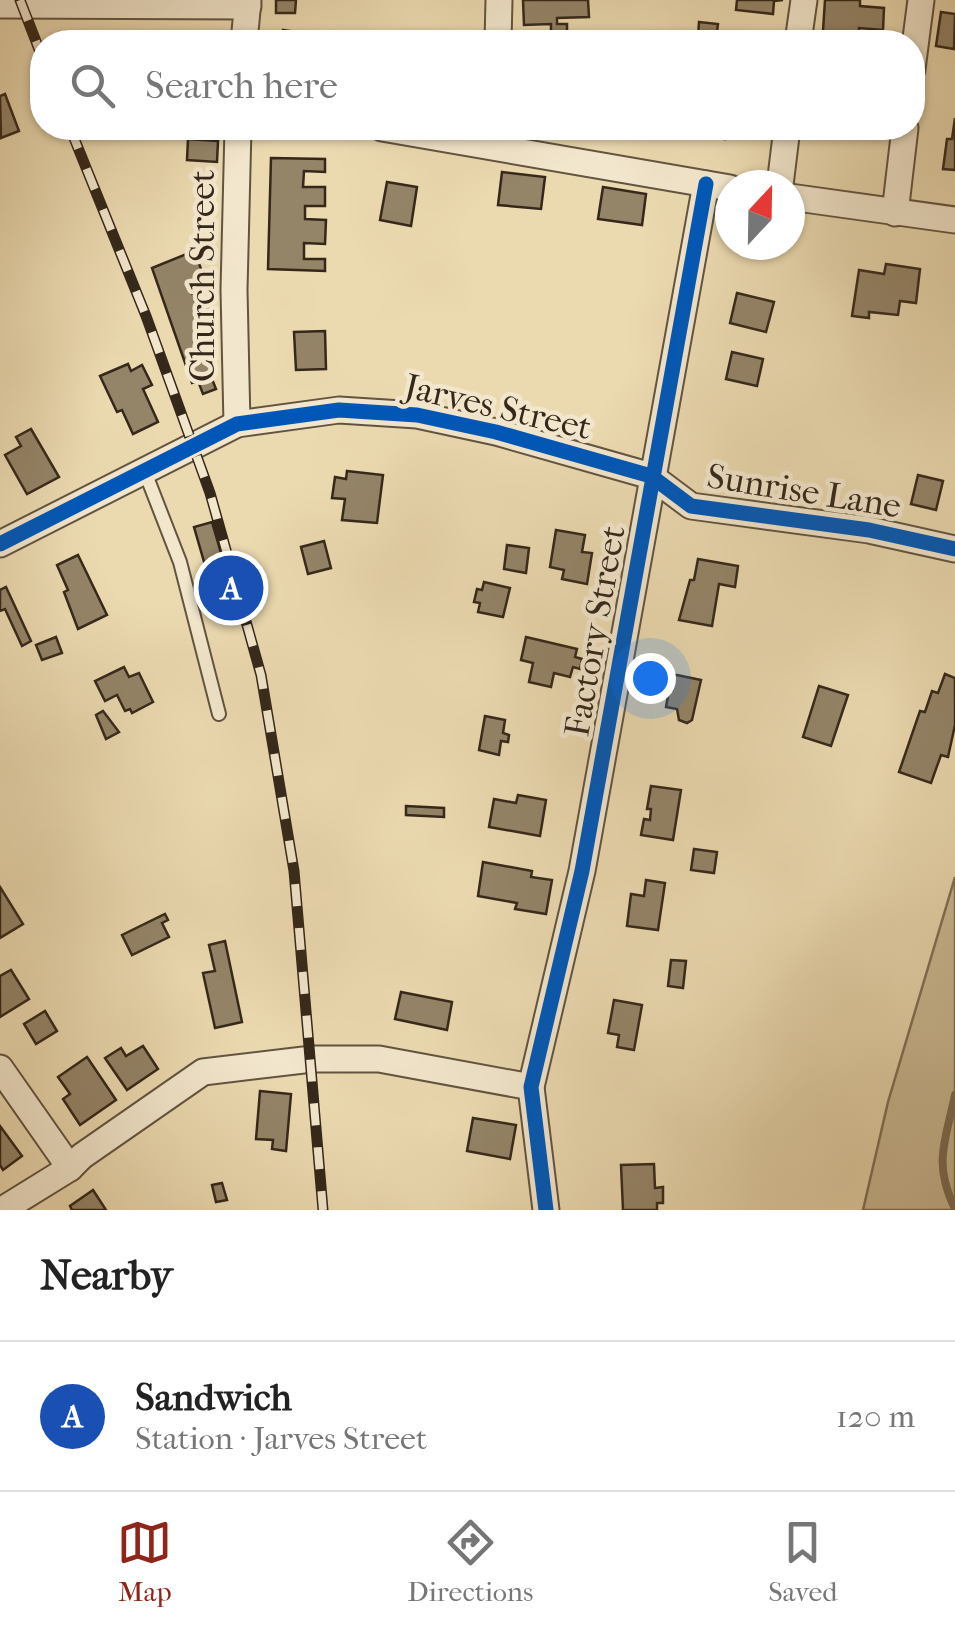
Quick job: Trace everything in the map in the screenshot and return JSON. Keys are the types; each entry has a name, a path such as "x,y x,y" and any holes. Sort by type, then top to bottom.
{"street":[{"path":"498,30 499,0"},
{"path":"800,30 804,0"},
{"path":"917,30 921,0"},
{"path":"0,5 248,3 245,30"},
{"name":"Church Street","path":"236,424 238,140"},
{"path":"505,140 715,185"},
{"path":"782,170 786,140"},
{"path":"894,213 903,140"},
{"name":"Factory Street","path":"530,1086 582,871 651,476 715,199"},
{"path":"805,199 955,220"},
{"name":"Jarves Street","path":"0,544 236,424 339,410 418,416 496,432 651,476"},
{"name":"Sunrise Lane","path":"651,476 692,506 869,530 955,549"},
{"path":"2,1210 70,1168 203,1072 312,1059 379,1059 530,1086 546,1210"},
{"path":"0,1068 70,1168"}],"lane":[{"path":"145,472 180,562 219,714"}],"shaded area":[{"path":"955,877 955,1210 863,1210 888,1102"}],"building":[{"path":"276,0 296,0 295,13 276,13"},
{"path":"523,0 588,0 589,17 557,18 557,24 567,24 567,30 551,30 551,24 524,25"},
{"path":"737,0 783,0 774,1 773,14 736,10"},
{"path":"825,0 860,0 860,6 884,8 883,30 823,30"},
{"path":"941,12 955,14 954,49 936,46"},
{"path":"699,22 718,24 717,30 698,30"},
{"path":"5,94 19,131 1,138 0,96"},
{"path":"955,118 955,170 943,169 947,139 952,139"},
{"path":"188,140 218,141 217,162 187,160"},
{"path":"271,158 325,159 325,172 304,171 303,187 325,187 325,206 305,206 305,219 326,220 325,244 304,243 304,259 325,259 325,271 268,269"},
{"path":"502,172 545,177 541,209 498,205"},
{"path":"387,182 417,187 411,226 380,220"},
{"path":"603,187 646,194 642,225 598,219"},
{"path":"194,251 207,284 191,289 197,308 213,302 216,371 210,374 216,389 203,394 198,381 192,383 152,268"},
{"path":"886,264 920,269 916,303 900,301 898,315 869,312 869,318 852,316 859,270 884,274"},
{"path":"737,293 774,302 766,332 730,323"},
{"path":"325,331 326,369 296,370 294,332"},
{"path":"732,352 763,359 757,386 726,379"},
{"path":"128,364 131,371 142,365 152,385 143,389 158,422 133,434 122,410 117,412 100,376"},
{"path":"31,429 59,477 27,494 5,455 21,446 16,437"},
{"path":"347,471 383,475 377,523 342,520 345,499 332,498 335,477 346,479"},
{"path":"918,475 943,481 936,510 911,504"},
{"path":"212,522 227,574 209,579 194,527"},
{"path":"556,530 585,535 582,552 592,553 587,584 562,579 564,570 550,567"},
{"path":"324,541 331,568 308,574 301,547"},
{"path":"507,545 529,548 526,573 504,569"},
{"path":"78,555 107,615 78,629 57,565"},
{"path":"698,559 738,566 735,587 719,584 712,626 679,620"},
{"path":"484,582 510,588 503,617 478,612 480,603 474,602 477,589 482,590"},
{"path":"6,587 31,641 22,646 5,609 0,611 0,590"},
{"path":"56,637 62,653 42,660 36,645"},
{"path":"526,637 577,649 575,657 582,659 580,669 573,667 570,677 554,673 551,687 529,682 533,663 521,660"},
{"path":"124,667 129,677 139,673 153,702 132,713 130,709 125,711 117,695 105,701 95,681"},
{"path":"672,674 701,680 692,720 687,723 679,720 677,709 666,707"},
{"path":"945,674 955,678 955,725 948,757 941,755 931,783 899,772 920,711 925,712 932,691 938,693"},
{"path":"819,686 848,695 831,746 803,737"},
{"path":"103,711 119,732 106,739 96,715"},
{"path":"485,716 505,720 503,733 509,735 508,742 501,741 499,755 479,750"},
{"path":"651,786 681,790 673,840 641,835 644,819 650,820 651,809 647,809"},
{"path":"518,795 546,800 540,836 489,827 494,799 516,803"},
{"path":"406,806 444,808 444,817 406,815"},
{"path":"694,849 717,852 714,873 691,870"},
{"path":"483,862 532,871 531,877 552,880 546,914 515,909 517,903 478,896"},
{"path":"646,880 665,883 658,930 627,926 631,894 644,896"},
{"path":"0,887 23,924 0,938"},
{"path":"165,914 168,920 162,923 169,937 132,955 122,935"},
{"path":"225,941 242,1022 215,1028 203,973 215,971 209,945"},
{"path":"671,960 686,961 683,988 668,986"},
{"path":"11,970 29,999 0,1017 0,976"},
{"path":"401,992 452,1002 447,1030 395,1019"},
{"path":"614,1000 642,1005 634,1050 617,1047 619,1035 608,1033"},
{"path":"45,1011 57,1031 36,1044 24,1024"},
{"path":"143,1046 158,1069 127,1090 105,1058 121,1048 126,1056"},
{"path":"87,1057 116,1100 80,1125 63,1099 70,1094 58,1077"},
{"path":"260,1091 291,1094 286,1151 272,1149 273,1140 256,1139"},
{"path":"473,1118 516,1125 510,1159 467,1151"},
{"path":"0,1126 22,1156 3,1170 0,1165"},
{"path":"654,1164 655,1188 663,1187 663,1203 657,1203 657,1210 623,1210 621,1165"},
{"path":"222,1183 227,1200 216,1202 212,1185"},
{"path":"93,1190 106,1210 72,1210 70,1206"}],"waterway":[{"path":"955,1095 943,1165 955,1209"}],"railway":[{"path":"20,0 32,30"},
{"path":"75,140 146,316 210,493 261,675 294,871 323,1210"}],"cycle path":[{"path":"546,1210 531,1087 582,871 706,184"},
{"path":"0,544 237,424 339,410 417,415 496,432 651,476 691,506 869,530 955,549"}],"place":[{"name":"Sandwich","path":"231,588"}]}
